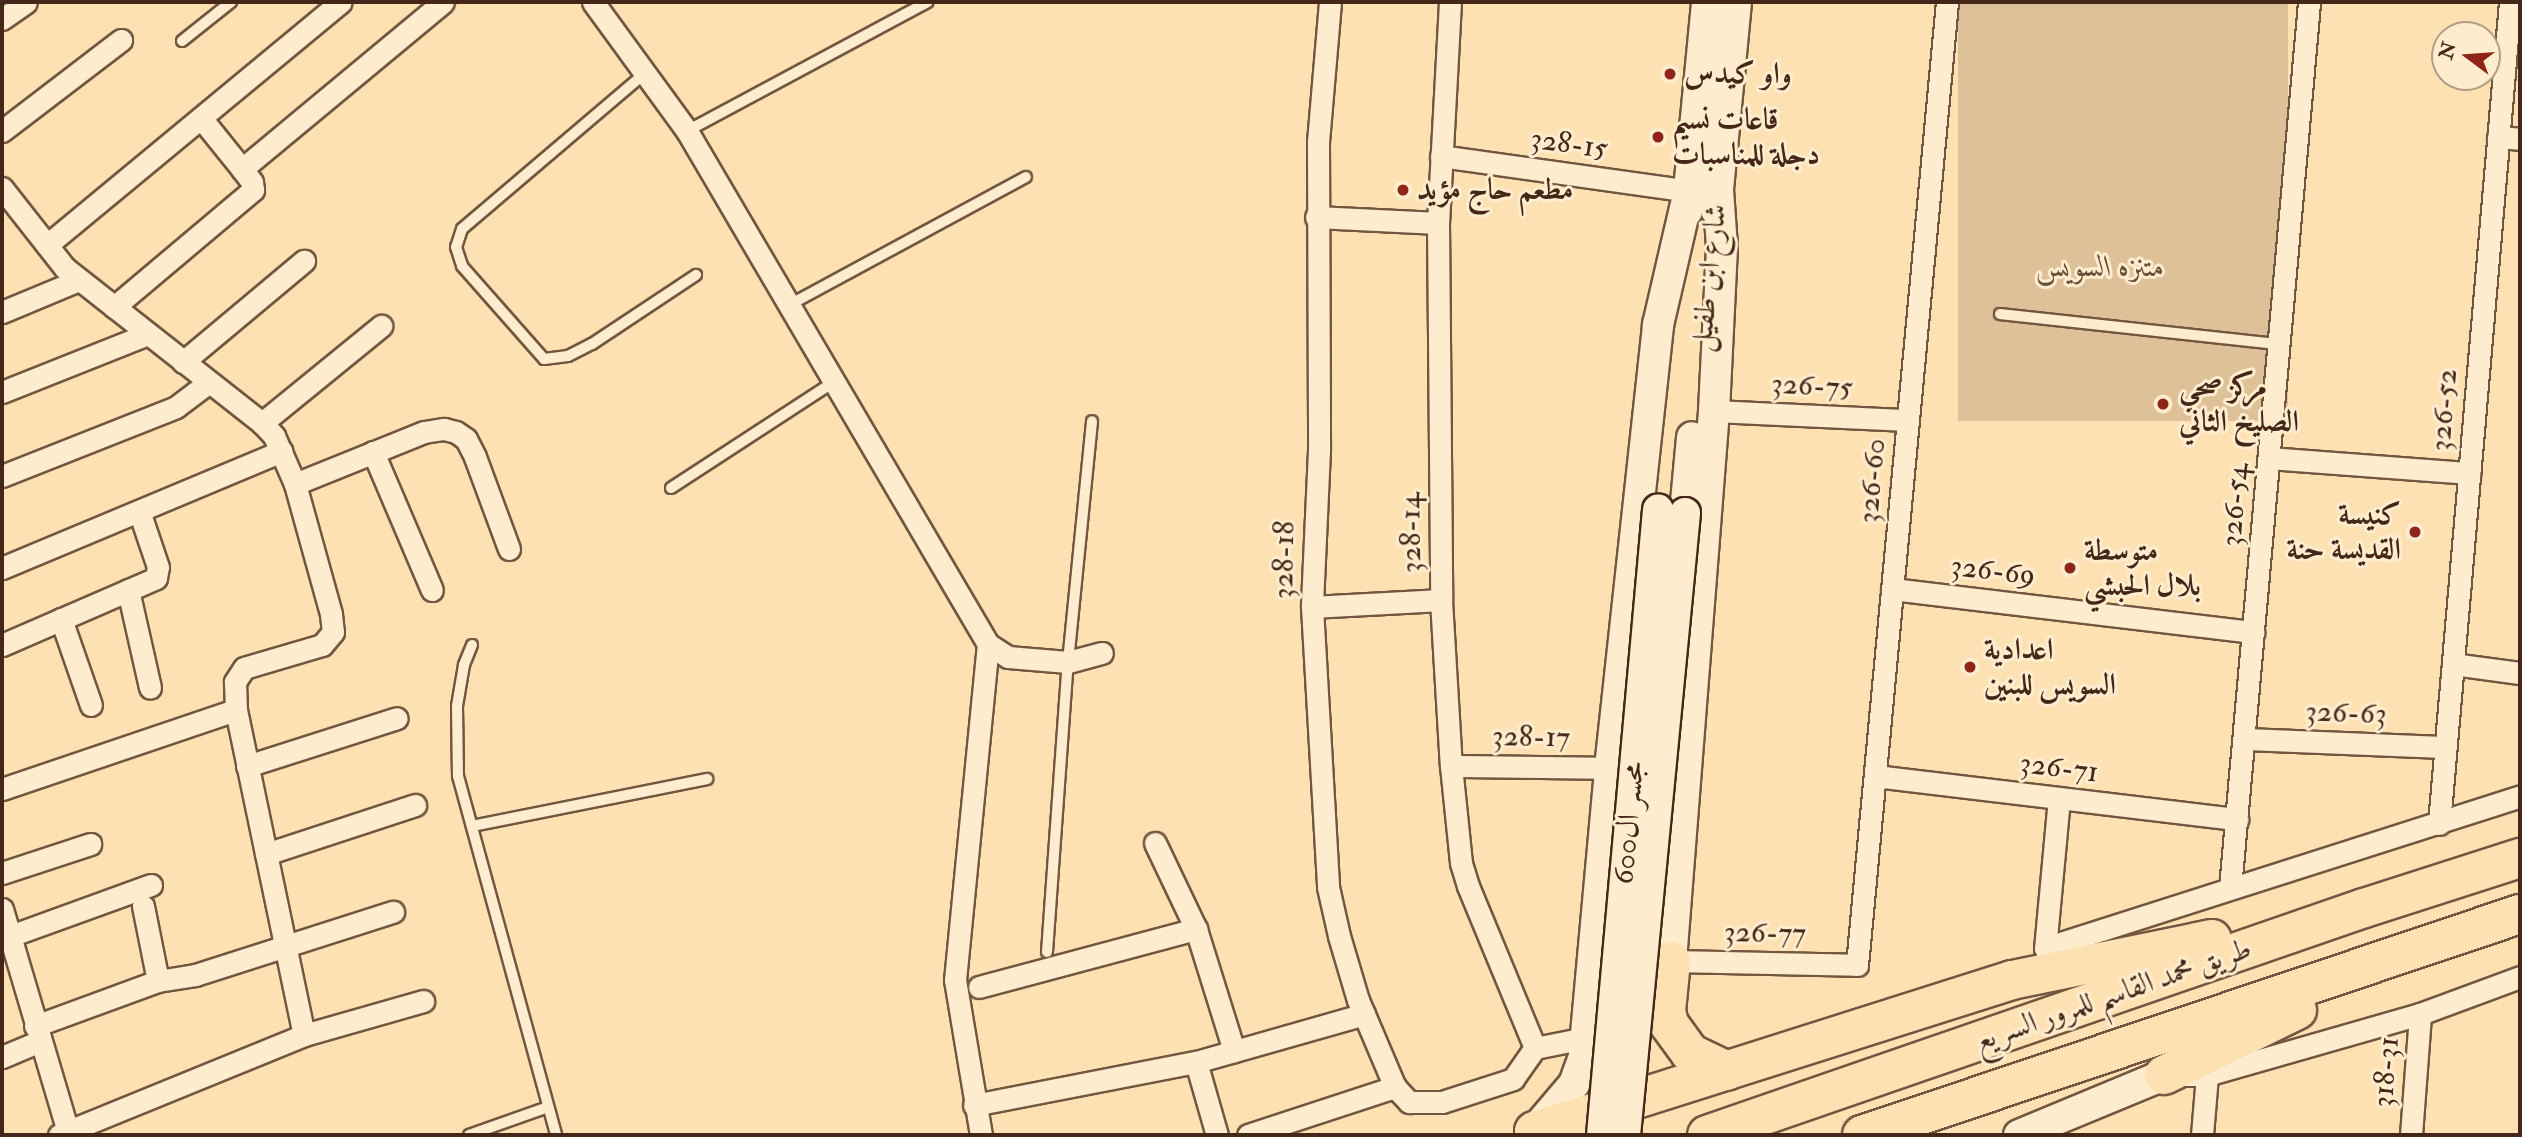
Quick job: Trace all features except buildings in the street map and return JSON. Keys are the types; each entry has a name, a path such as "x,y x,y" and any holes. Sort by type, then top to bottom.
{"highway":[{"name":"طريق محمد القاسم للمرور السريع","path":"1707,1135 2364,908 2520,858"},
{"path":"1640,1098 2012,980 2364,908"},
{"name":"طريق محمد القاسم للمرور السريع","path":"1862,1135 2520,914"},
{"path":"2164,1074 2446,939"},
{"path":"1671,961 1666,1011 1669,1024 1690,1053 1727,1071"},
{"path":"1528,1133 1597,1124"}],"street":[{"path":"2,19 26,2"},
{"path":"47,245 341,2"},
{"path":"243,169 443,2"},
{"path":"593,2 687,131 791,304 988,644 1008,657 1068,662 1102,653"},
{"name":"328-18","path":"1330,2 1318,141 1316,217 1319,450 1312,607 1328,887 1339,936 1364,1014 1402,1094"},
{"name":"328-14","path":"1450,2 1438,223 1441,600 1451,766 1461,863 1535,1048"},
{"name":"شارع ابن طفيل","path":"1704,191 1707,2"},
{"name":"شارع ابن طفيل","path":"1671,512 1704,191 1736,2"},
{"name":"326-60","path":"1857,965 1947,2"},
{"name":"326-54","path":"2231,888 2269,458 2276,344 2309,2"},
{"name":"326-52","path":"2439,824 2510,2"},
{"path":"2,131 121,40"},
{"path":"114,307 253,190 252,182 243,169 201,118"},
{"path":"2498,136 2520,139"},
{"name":"328-15","path":"1441,156 1704,191"},
{"path":"1671,961 1714,411 1722,247 1704,191"},
{"path":"1528,1133 1574,1084 1584,1056 1610,768 1658,325 1704,191"},
{"path":"5,198 65,268 262,423 282,451 295,484 331,614 333,632 322,645 244,668 235,682 236,710 304,1035"},
{"path":"1316,217 1438,223"},
{"path":"183,362 304,261"},
{"path":"2,312 79,280"},
{"path":"262,423 381,326"},
{"path":"2,392 148,334"},
{"path":"2,476 176,407 209,382"},
{"name":"326-75","path":"1714,411 1908,420"},
{"path":"295,484 424,432 444,429 456,432 466,439 475,457 509,549"},
{"path":"2,568 282,451"},
{"path":"373,452 432,590"},
{"path":"2269,458 2469,473"},
{"path":"2,645 156,578 158,567 139,511"},
{"name":"مجسر ال600","path":"1597,1124 1671,512"},
{"name":"مجسر ال600","path":"1625,1135 1671,512"},
{"name":"326-69","path":"1892,589 2253,632"},
{"path":"128,590 150,688"},
{"path":"1312,607 1441,600"},
{"path":"61,619 91,705"},
{"path":"981,1135 955,980 988,644"},
{"path":"2453,664 2520,673"},
{"path":"2,789 236,710"},
{"path":"247,766 397,718"},
{"name":"326-63","path":"2244,739 2445,747"},
{"name":"328-17","path":"1451,766 1610,768"},
{"name":"326-71","path":"1875,776 2236,819"},
{"path":"2059,798 2045,948 2520,796"},
{"path":"265,854 415,805"},
{"path":"2,873 90,844"},
{"path":"1155,844 1196,929 1234,1051"},
{"path":"10,936 151,885"},
{"path":"143,906 158,981"},
{"path":"2,909 10,936 9,965 37,1033 65,1134 304,1035 423,1001"},
{"path":"2,1057 37,1033 158,981 195,975 393,912"},
{"path":"979,987 1196,929"},
{"name":"326-77","path":"1671,961 1857,965"},
{"path":"2020,1135 2164,1074 2207,1075 2420,1014 2520,977"},
{"path":"974,1105 1196,1062 1364,1014"},
{"name":"318-31","path":"2411,1135 2420,1014"},
{"path":"1248,1135 1402,1094 1442,1102 1513,1079 1535,1048 1586,1038"},
{"path":"1196,1062 1217,1135"},
{"path":"2202,1135 2207,1075"}],"lane":[{"path":"182,41 231,2"},
{"path":"687,131 928,2"},
{"path":"644,74 462,229 456,247 463,267 544,359 568,356 592,344 696,275"},
{"path":"791,304 1026,177"},
{"path":"2000,314 2276,344"},
{"path":"671,488 835,381"},
{"path":"1047,952 1068,662 1092,422"},
{"path":"472,645 464,665 457,706 458,775 556,1135"},
{"path":"472,826 707,779"},
{"path":"468,1135 548,1107"}],"green space":[{"name":"متنزه السويس","path":"1958,2 2288,2 2288,421 1958,421"}],"place":[{"name":"واو كيدس","path":"1670,74"},
{"name":"قاعات نسيم دجلة للمناسبات","path":"1658,137"},
{"name":"مطعم حاج مؤيد","path":"1403,190"},
{"name":"مركز صحي الصليخ الثاني","path":"2163,404"},
{"name":"كنيسة القديسة حنة","path":"2415,532"},
{"name":"متوسطة بلال الحبشي","path":"2070,568"},
{"name":"اعدادية السويس للبنين","path":"1970,667"}]}
